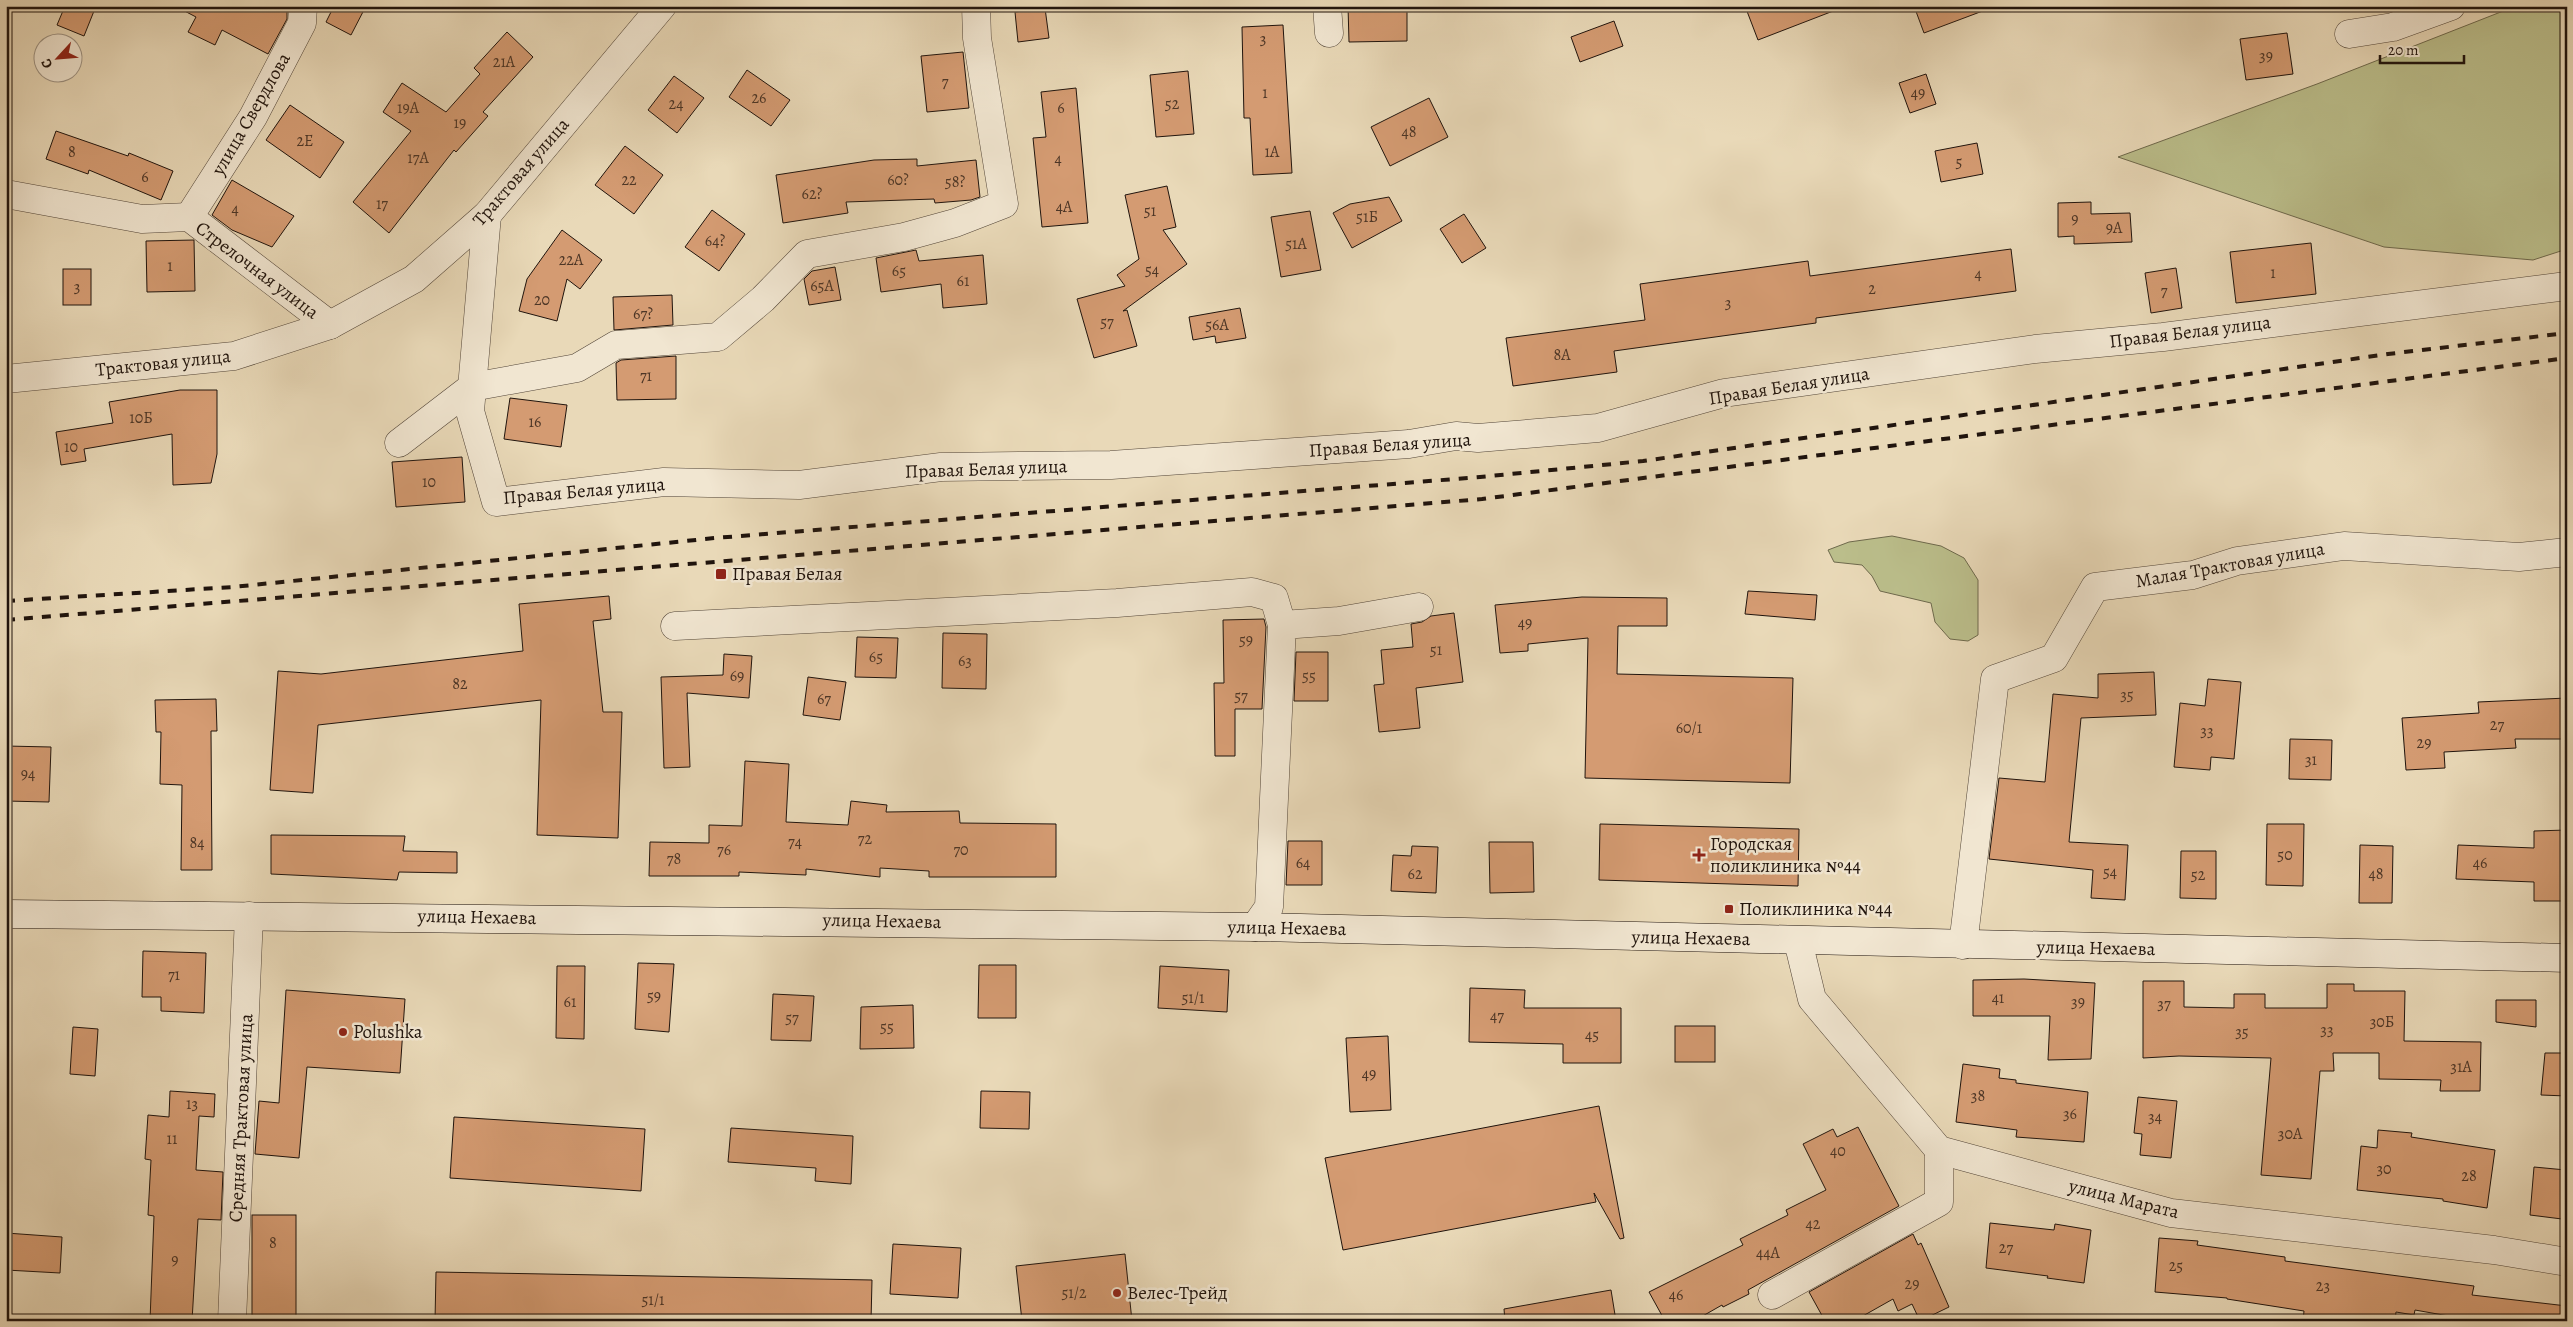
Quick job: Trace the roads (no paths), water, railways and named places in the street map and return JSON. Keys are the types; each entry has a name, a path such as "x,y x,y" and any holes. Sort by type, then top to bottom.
{"street":[{"name":"улица Свердлова","path":"188,217 253,117 302,23 303,6"},
{"name":"Трактовая улица","path":"6,379 234,356 330,326 414,279 487,215 662,6"},
{"path":"400,443 472,388 577,368 616,345 718,337 763,299 807,254 904,237 956,222 1004,204 977,38 976,6"},
{"path":"2349,34 2394,28 2451,6"},
{"name":"Стрелочная улица","path":"6,194 142,219 188,217 330,326"},
{"name":"Правая Белая улица","path":"487,215 470,411 496,502 664,482 799,485 941,467 1111,466 1409,444 1456,436 1478,438 1598,428 1724,394 2035,349 2163,337 2567,286"},
{"name":"Малая Трактовая улица","path":"1963,946 1995,680 2054,658 2095,587 2193,575 2238,561 2344,546 2519,557 2567,552"},
{"path":"675,626 1117,602 1252,592 1274,598 1282,625 1269,907 1255,927"},
{"path":"1282,625 1339,621 1419,607"},
{"name":"улица Нехаева","path":"6,914 1255,927 1963,946 2567,958"},
{"name":"Средняя Трактовая улица","path":"232,1321 249,916"},
{"path":"1772,1295 1940,1202 1939,1150 1812,999 1798,941"},
{"name":"улица Марата","path":"1939,1150 2171,1213 2494,1250 2567,1262"}],"railway":[{"path":"6,601 233,587 715,538 1480,477 1643,461 2388,354 2567,333"},
{"path":"6,620 1482,499 2567,358"}],"place":[{"name":"Правая Белая","path":"721,574"},
{"name":"Городская поликлиника №44","path":"1699,855"},
{"name":"Поликлиника №44","path":"1729,909"},
{"name":"Polushka","path":"343,1032"},
{"name":"Велес-Трейд","path":"1117,1293"}]}
